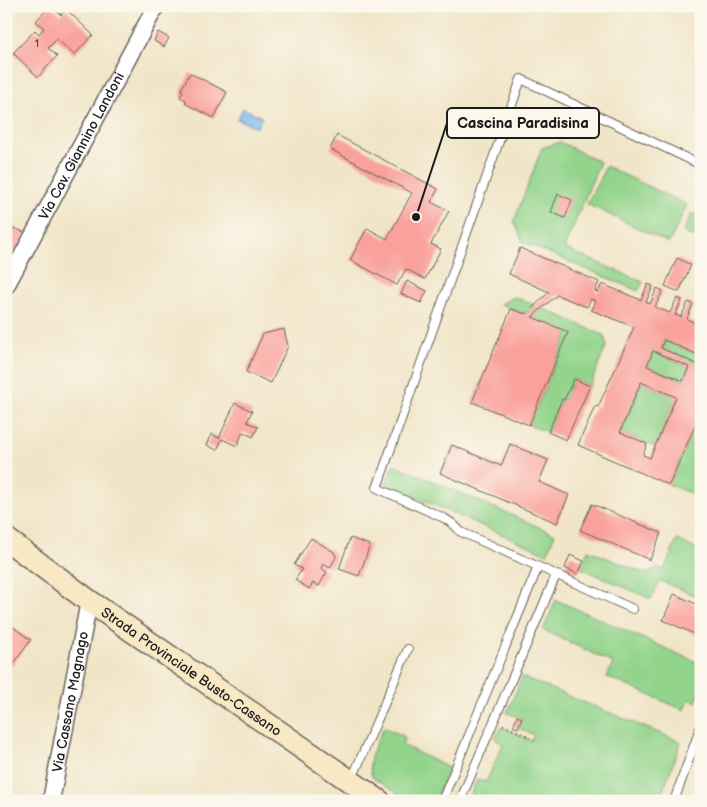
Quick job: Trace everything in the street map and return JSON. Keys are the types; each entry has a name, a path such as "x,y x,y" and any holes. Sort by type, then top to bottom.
{"main road":[{"name":"Strada Provinciale Busto-Cassano","path":"6,539 89,602 379,801"}],"street":[{"name":"Via Cav. Giannino Landoni","path":"6,286 156,6"},
{"name":"Via Cassano Magnago","path":"51,801 89,602"}],"lane":[{"path":"633,609 461,532 444,518 377,488 521,79 701,165"},
{"path":"442,801 538,567"},
{"path":"460,801 556,575"},
{"path":"351,781 408,649"},
{"path":"674,801 701,726"}],"path":[{"path":"494,721 530,737 528,741"}],"green space":[{"path":"560,142 600,162 564,248 643,282 638,291 523,242 514,221 542,148"},
{"path":"606,166 687,205 669,243 587,204"},
{"path":"692,213 701,217 701,241 683,232"},
{"path":"514,297 535,305 526,314 500,304"},
{"path":"542,308 603,335 607,344 590,386 574,379 564,400 562,399 548,432 529,425 568,333 532,317"},
{"path":"664,340 701,356 701,366 661,348"},
{"path":"653,351 689,367 683,381 647,366"},
{"path":"641,382 676,397 655,447 620,432"},
{"path":"701,412 701,429 694,446 701,449 701,490 698,496 669,485"},
{"path":"393,464 555,534 547,554 386,484"},
{"path":"677,540 701,551 701,598 660,581 651,599 581,568 588,550 646,574 658,567 664,570"},
{"path":"556,600 701,664 701,689 696,702 689,699 684,710 607,677 613,663 543,630"},
{"path":"522,677 681,742 659,801 468,801 477,779 486,782 503,744 495,739 501,727 527,738 526,740 531,741 534,735 518,728 522,718 507,713"},
{"path":"384,727 405,737 402,745 449,768 435,801 409,801 373,778 370,765 371,759"}],"water":[{"path":"243,108 262,117 257,128 237,119"}],"building":[{"path":"50,6 61,15 66,9 93,35 74,55 57,39 48,48 57,56 38,77 13,53 35,30 39,34 44,28 36,21"},
{"path":"158,32 169,38 164,47 154,41"},
{"path":"190,73 227,92 214,118 186,104 186,100 180,97 183,91 181,90"},
{"path":"337,135 438,189 431,202 449,211 431,244 441,249 425,279 406,269 397,285 350,260 367,228 387,239 412,193 330,149"},
{"path":"558,194 572,200 565,218 551,212"},
{"path":"14,228 26,233 6,271 6,244"},
{"path":"520,248 599,282 595,291 598,292 602,284 641,300 648,284 653,286 646,302 650,304 657,288 663,291 655,307 670,313 677,298 682,300 675,315 681,317 688,302 693,304 687,319 701,326 701,356 664,340 661,348 701,366 701,412 669,485 578,445 595,406 598,407 634,327 591,310 595,301 591,299 587,307 557,295 532,317 568,332 529,425 472,402 511,309 526,314 549,292 509,274","holes":["653,351 689,367 683,381 647,366","641,382 676,397 650,458 643,455 647,444 620,432"]},
{"path":"677,258 691,265 679,292 665,286"},
{"path":"407,281 427,291 421,303 401,294"},
{"path":"284,329 288,346 271,383 246,372 263,334"},
{"path":"574,379 590,386 566,440 548,432 562,399 564,400"},
{"path":"235,403 252,411 247,422 258,427 253,437 243,432 237,446 222,439 217,450 207,445 212,434 219,438"},
{"path":"510,444 548,460 539,482 569,495 557,523 440,473 452,445 501,466"},
{"path":"592,504 661,533 650,560 580,530"},
{"path":"311,538 334,552 336,557 330,568 323,564 321,568 327,572 319,586 313,583 309,589 295,580 302,569 294,565"},
{"path":"350,538 370,545 359,576 339,569"},
{"path":"570,555 584,561 578,574 565,568"},
{"path":"674,594 701,606 701,637 663,620"},
{"path":"6,622 31,640 6,674"},
{"path":"517,716 522,718 518,728 513,726"}],"place":[{"name":"Cascina Paradisina","path":"416,217"}]}
